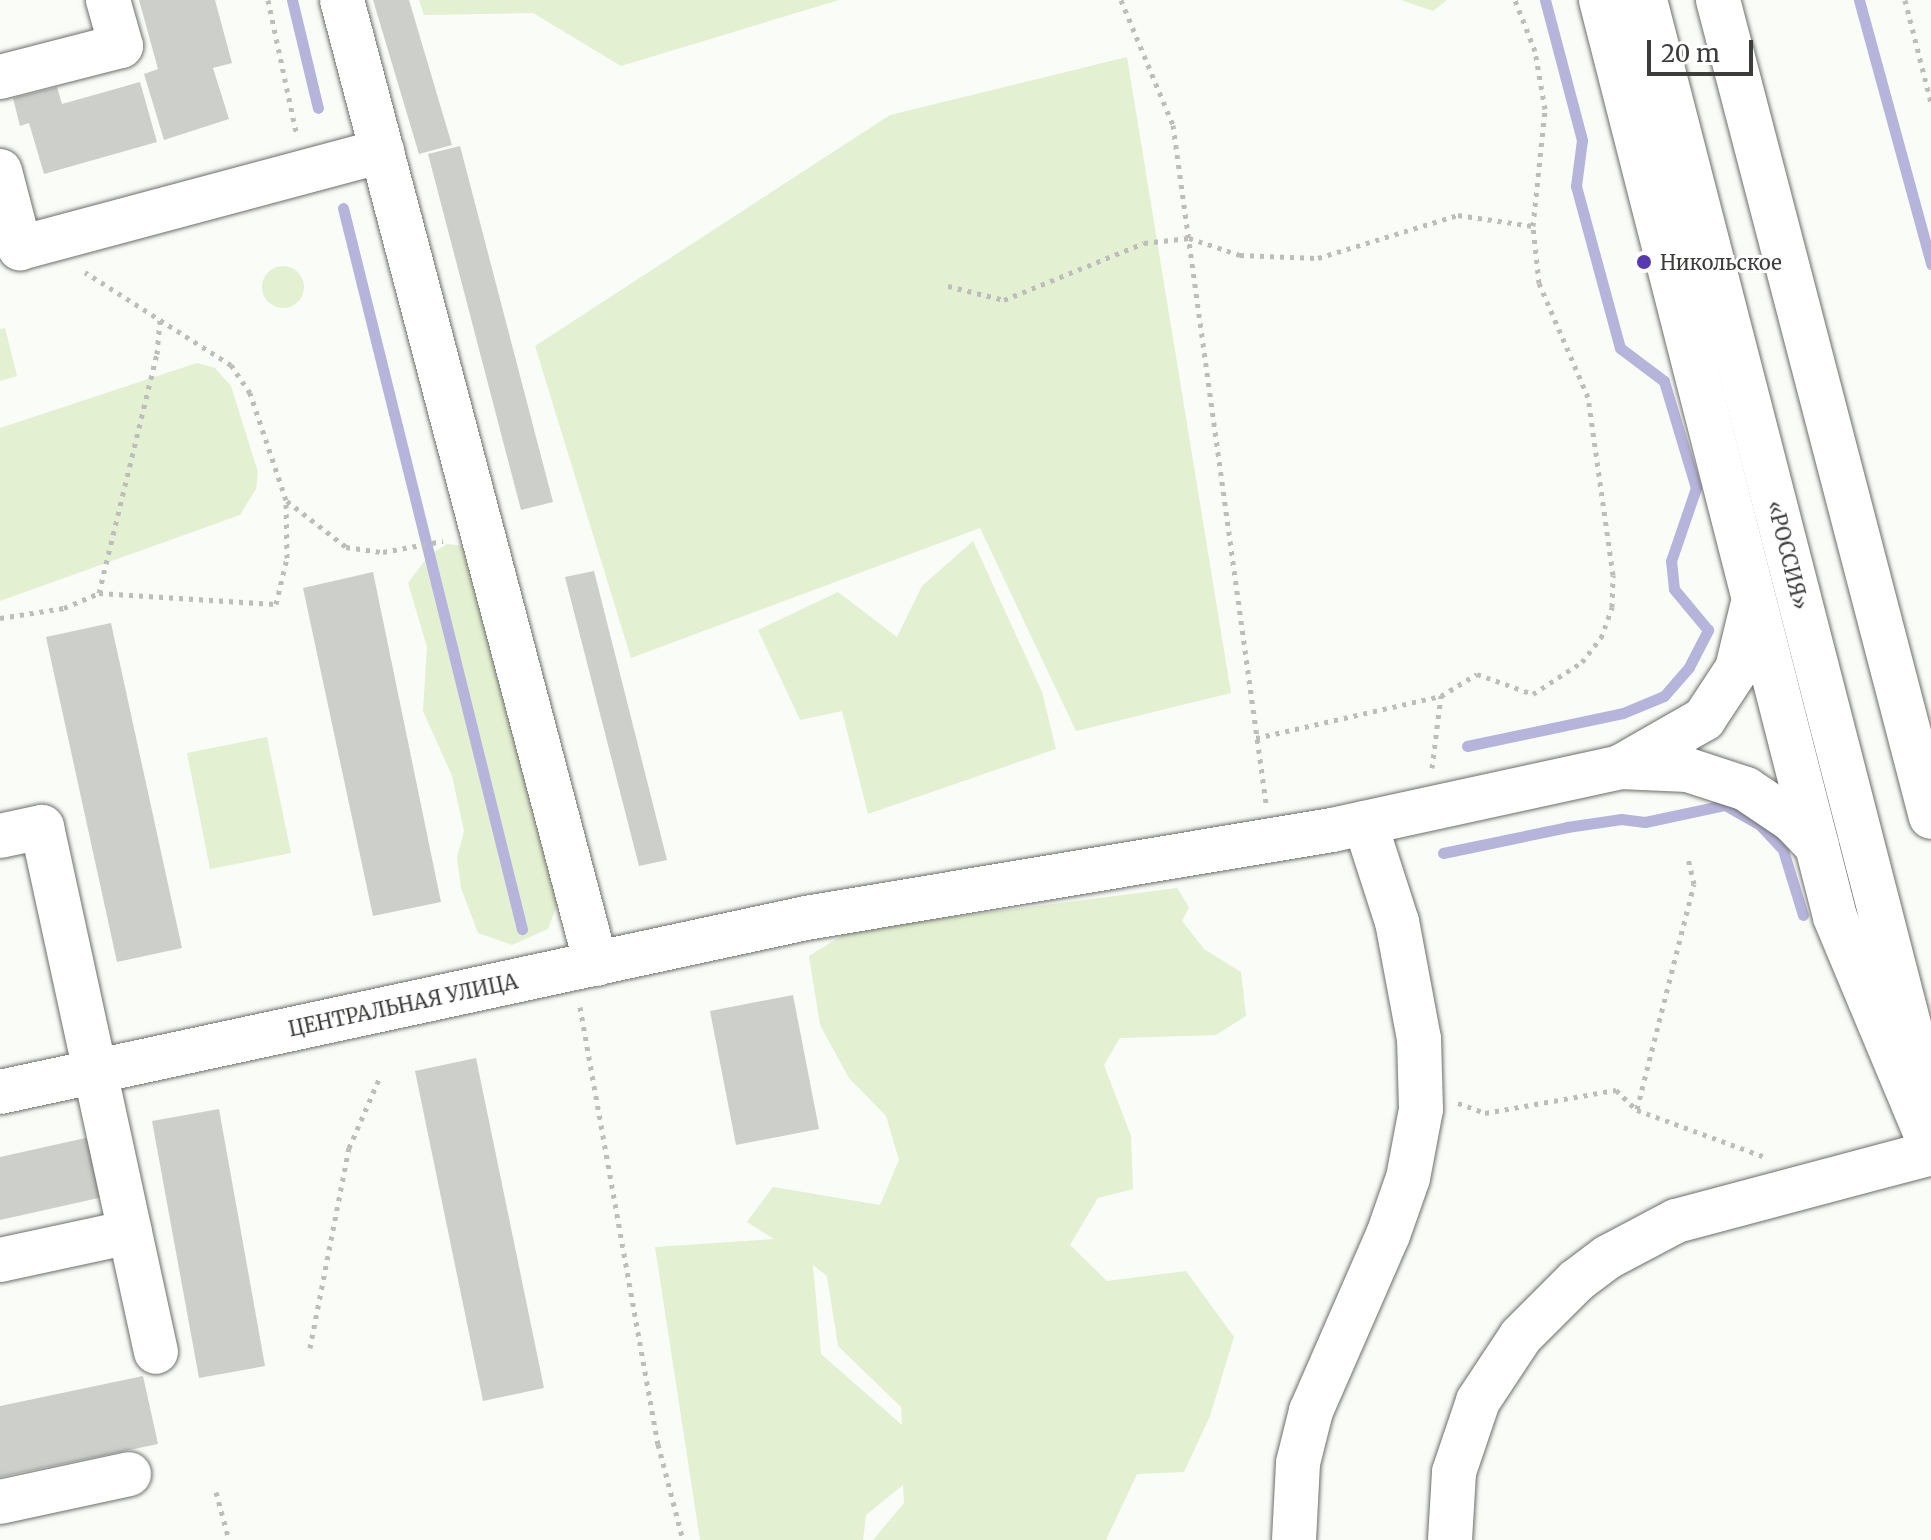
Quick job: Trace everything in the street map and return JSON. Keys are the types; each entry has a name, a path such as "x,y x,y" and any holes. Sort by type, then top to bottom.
{"main road":[{"path":"0,77 121,46 108,0"},
{"path":"342,0 483,534 585,966"},
{"path":"1601,0 1835,917 1931,1147"},
{"name":"«РОССИЯ»","path":"1645,0 1931,1110"},
{"path":"1718,0 1931,817"},
{"path":"0,171 20,248 382,151"},
{"path":"1620,767 1704,719 1737,669 1754,598"},
{"path":"1620,767 1688,770 1746,789 1792,820 1817,846"},
{"name":"ЦЕНТРАЛЬНАЯ УЛИЦА","path":"0,1092 806,918 1365,823 1620,767"},
{"path":"1294,1540 1298,1463 1311,1411 1388,1235 1408,1178 1422,1089 1419,1039 1397,922 1365,823"},
{"path":"0,836 42,827 156,1352"},
{"path":"1450,1540 1454,1472 1467,1426 1499,1367 1547,1307 1608,1257 1641,1237 1713,1208 1782,1173 1931,1153"},
{"path":"0,1260 130,1232"},
{"path":"0,1502 129,1474"}],"path":[{"path":"268,0 290,88 302,172"},
{"path":"1121,0 1173,125 1272,840"},
{"path":"1256,738 1441,696 1477,674 1533,694 1582,662 1601,638 1612,607 1613,575 1588,397 1539,283 1533,226 1545,109 1535,51 1515,0"},
{"path":"1905,0 1931,103"},
{"path":"948,286 1004,300 1144,243 1189,238 1240,255 1318,258 1458,215 1533,226"},
{"path":"0,618 64,608 99,593 276,604 287,558 286,500 250,393 231,365 81,269"},
{"path":"99,593 157,354 160,317"},
{"path":"286,500 346,547 383,552 483,534"},
{"path":"1425,808 1441,696"},
{"path":"1637,1110 1694,884 1688,857"},
{"path":"585,966 658,1444 683,1540"},
{"path":"310,1348 349,1148 379,1079"},
{"path":"1422,1089 1485,1113 1616,1090 1637,1110 1782,1173"},
{"path":"216,1492 229,1540"}],"green space":[{"path":"419,0 839,0 621,66 533,13 424,15"},
{"path":"1401,0 1447,0 1433,11"},
{"path":"1127,57 1231,693 1076,731 980,528 631,658 535,346 890,115"},
{"path":"283,266 298,272 304,287 298,302 283,308 268,302 262,287 268,272"},
{"path":"5,328 17,376 0,381 0,329"},
{"path":"197,363 215,368 231,386 258,472 256,489 240,515 0,601 0,428"},
{"path":"973,541 1042,692 1056,749 868,814 842,711 800,720 758,630 838,592 897,637 922,586"},
{"path":"447,544 471,547 559,900 548,929 512,945 478,933 461,888 457,857 464,831 452,776 423,711 427,647 408,583 429,555"},
{"path":"267,737 291,853 210,869 187,753"},
{"path":"1177,888 1189,907 1182,921 1204,949 1241,972 1246,1016 1216,1035 1120,1038 1104,1065 1131,1136 1133,1189 1098,1198 1070,1245 1107,1281 1186,1271 1234,1337 1210,1416 1184,1472 1137,1474 1106,1540 873,1540 904,1503 903,1485 866,1515 863,1540 700,1540 655,1247 774,1239 747,1222 773,1187 880,1205 899,1160 886,1116 849,1078 820,1025 809,956 851,930","holes":["813,1265 827,1276 838,1346 901,1407 902,1425 821,1354"]}],"building":[{"path":"139,0 215,0 232,63 213,68 229,119 164,140 144,74 158,69"},
{"path":"373,0 409,0 452,145 419,154"},
{"path":"140,82 157,142 44,174 29,123 20,126 13,98 57,87 62,104"},
{"path":"460,146 553,502 521,510 428,154"},
{"path":"594,571 667,860 639,866 565,577"},
{"path":"373,572 441,902 373,916 303,588"},
{"path":"111,623 182,948 117,962 46,637"},
{"path":"793,995 819,1129 736,1145 710,1011"},
{"path":"476,1058 544,1388 483,1401 415,1071"},
{"path":"219,1109 265,1366 199,1378 152,1121"},
{"path":"90,1137 103,1197 0,1220 0,1157"},
{"path":"143,1376 158,1444 0,1477 0,1406"}],"waterway":[{"path":"292,0 318,108"},
{"path":"1467,746 1623,713 1664,696 1689,667 1708,630 1674,589 1671,561 1696,488 1664,381 1620,348 1576,186 1582,140 1545,0"},
{"path":"1859,0 1931,264"},
{"path":"343,208 522,929"},
{"path":"1443,853 1567,827 1621,819 1645,822 1725,805 1760,825 1783,850 1803,915"}],"place":[{"name":"Никольское","path":"1644,262"}]}
